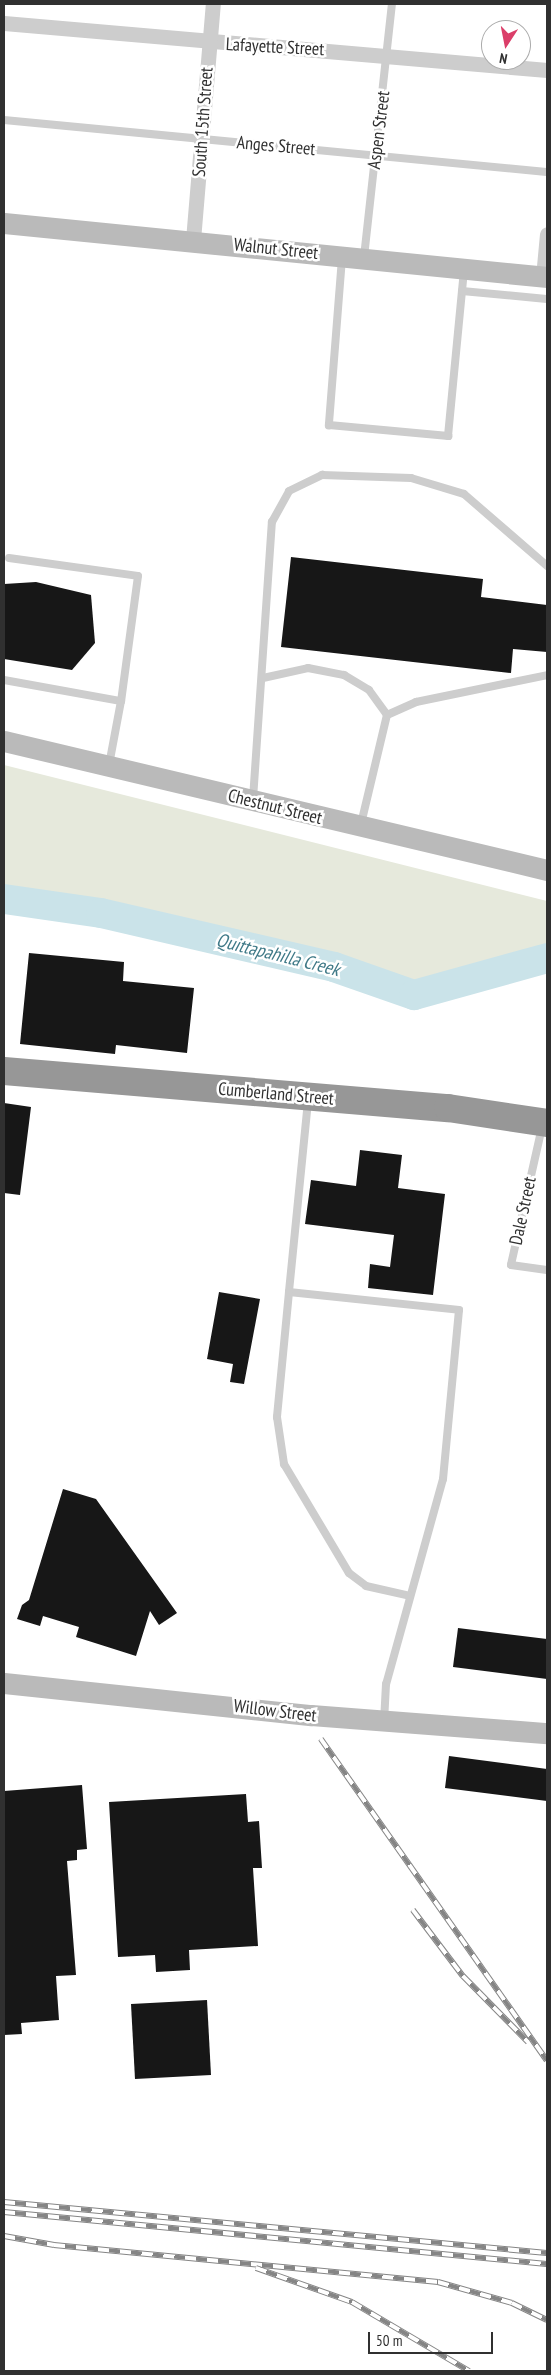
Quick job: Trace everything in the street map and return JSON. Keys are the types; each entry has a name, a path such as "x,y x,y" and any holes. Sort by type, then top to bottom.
{"highway":[{"name":"Cumberland Street","path":"4,1071 448,1108 545,1122"}],"street":[{"name":"South 15th Street","path":"193,240 203,140 212,4"},
{"name":"Lafayette Street","path":"4,23 209,43 388,54 547,70"},
{"name":"Walnut Street","path":"4,223 364,257 545,277"},
{"path":"545,277 547,234"},
{"name":"Chestnut Street","path":"4,742 547,870"},
{"name":"Willow Street","path":"4,1683 384,1721 547,1733"}],"lane":[{"name":"Aspen Street","path":"364,257 388,54 392,4"},
{"name":"Anges Street","path":"4,120 203,140 376,154 547,172"},
{"path":"343,255 329,425 448,436 464,268"},
{"path":"462,290 547,299"},
{"path":"253,801 263,678 272,522 289,491 322,474 411,478 464,494 547,566"},
{"path":"9,558 138,576 121,701 109,767"},
{"path":"263,678 308,668 344,674 370,690 387,715 361,827"},
{"path":"387,715 416,702 547,675"},
{"path":"4,680 121,701"},
{"path":"308,1096 277,1417 284,1464 349,1574 371,1588 410,1596"},
{"name":"Dale Street","path":"545,1122 511,1265 547,1270"},
{"path":"289,1292 459,1310 443,1479 386,1684 384,1721"}],"shaded area":[{"path":"4,765 547,901 547,949 424,984 405,984 335,957 94,901 4,890"}],"building":[{"path":"291,557 483,579 481,597 547,605 547,652 513,649 511,673 281,647"},
{"path":"36,582 91,595 95,643 72,670 4,659 4,584"},
{"path":"29,953 124,962 123,981 194,988 187,1053 116,1045 115,1054 20,1044"},
{"path":"4,1103 31,1107 20,1195 4,1193"},
{"path":"360,1150 402,1155 398,1188 445,1194 433,1295 368,1288 370,1264 390,1267 394,1235 305,1224 311,1180 356,1186"},
{"path":"219,1292 260,1299 244,1384 230,1382 233,1364 207,1359"},
{"path":"63,1489 96,1499 177,1613 159,1625 150,1611 136,1656 76,1637 79,1627 43,1616 40,1626 17,1619 22,1605 29,1600"},
{"path":"458,1628 547,1639 547,1679 453,1667"},
{"path":"449,1756 547,1769 547,1801 445,1788"},
{"path":"82,1785 87,1849 77,1850 77,1860 67,1861 76,1975 56,1976 59,2020 21,2023 22,2034 4,2035 4,1791"},
{"path":"246,1794 248,1822 259,1821 262,1868 253,1868 258,1946 189,1950 190,1970 156,1972 155,1955 118,1957 109,1802"},
{"path":"207,2000 211,2075 135,2079 131,2004"}],"waterway":[{"name":"Quittapahilla Creek","path":"4,899 101,913 334,967 414,995 547,958"}],"railway":[{"path":"321,1739 547,2061"},
{"path":"413,1910 463,1976 528,2042"},
{"path":"4,2202 547,2253"},
{"path":"4,2212 547,2264"},
{"path":"4,2236 54,2245 438,2282 512,2303 547,2320"},
{"path":"256,2268 352,2302 469,2371"}]}
